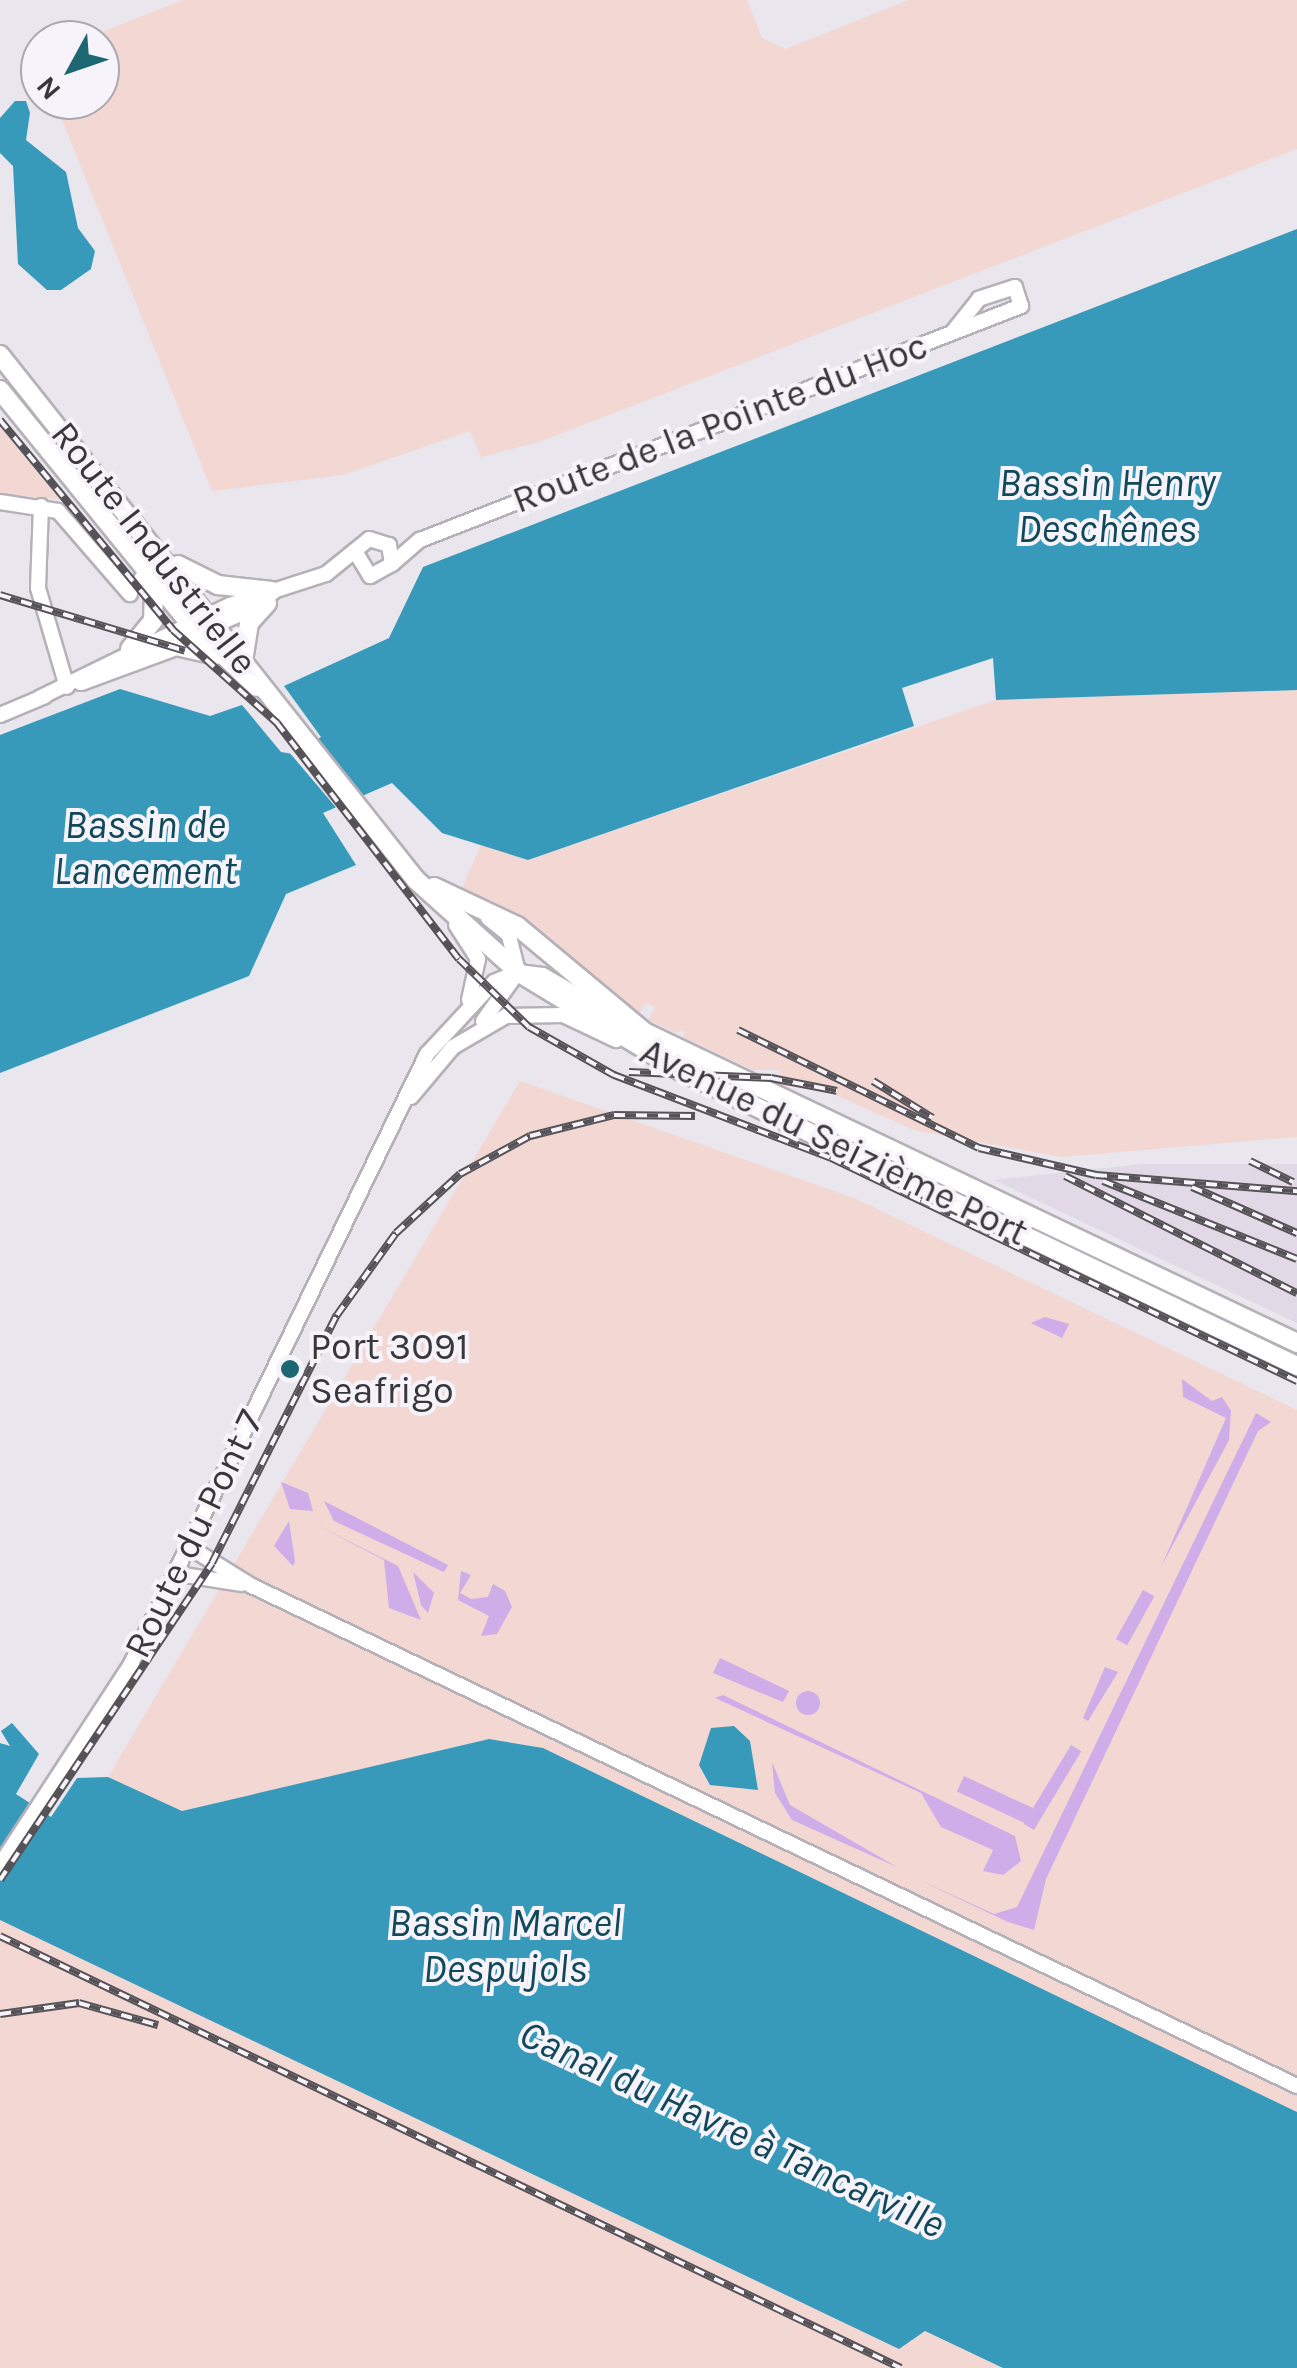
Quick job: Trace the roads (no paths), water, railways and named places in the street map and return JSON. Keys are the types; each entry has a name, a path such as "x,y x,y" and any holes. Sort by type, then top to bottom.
{"main road":[{"name":"Route Industrielle","path":"0,355 163,553 204,620"},
{"name":"Route Industrielle","path":"0,390 239,660 302,741"},
{"path":"0,404 154,596 153,622 130,649"},
{"path":"71,684 188,644 239,660 249,623 270,597 218,585 163,553"},
{"name":"Avenue du Seizième Port","path":"302,741 426,890 518,972 682,1071 1297,1366"},
{"name":"Avenue du Seizième Port","path":"406,866 475,910 530,935 646,1032 1297,1343"}],"street":[{"name":"Route de la Pointe du Hoc","path":"392,564 420,540 1021,306 1014,287 1003,285 952,332"},
{"path":"0,502 41,506 68,519 130,594"},
{"path":"41,506 38,588 71,684"},
{"path":"71,684 130,649 204,620 270,597 365,574 381,575 392,564 384,541 369,539 356,553 270,597"},
{"name":"Route de la Pointe du Hoc","path":"384,541 420,540"},
{"path":"356,553 365,574"},
{"path":"0,716 204,620"},
{"path":"361,1190 410,1081 461,1012 478,960 426,890"},
{"path":"361,1190 423,1077 506,1000 518,972 509,935 475,910"},
{"path":"461,1012 518,972 543,975 646,1032"},
{"path":"464,1038 506,1016 543,1012 682,1071"},
{"name":"Route du Pont 7","path":"0,1865 178,1574 361,1190"},
{"path":"190,1547 252,1586 1297,2086"},
{"path":"178,1574 252,1586"}],"water":[{"path":"15,101 20,101 20,120 29,120 26,140 66,172 78,228 95,251 91,269 61,290 47,290 18,264 13,166 0,153 0,118"},
{"name":"Bassin Henry Deschênes","path":"1297,229 1297,690 996,700 993,658 902,688 914,726 528,860 442,833 392,783 323,813 356,865 286,894 249,976 0,1073 0,735 120,689 210,716 242,705 281,752 293,754 321,737 284,686 389,638 423,567"},
{"name":"Bassin Marcel Despujols","path":"12,1723 39,1754 16,1794 51,1817 77,1778 108,1777 182,1811 489,1739 543,1748 1297,2112 1297,2368 1003,2368 925,2331 899,2349 0,1920 0,1743 10,1746 1,1731"},
{"path":"734,1726 750,1741 758,1790 710,1785 699,1765 711,1728"}],"railway":[{"path":"0,420 173,630 277,723 459,959 529,1027 614,1075 831,1158 1297,1381"},
{"path":"0,595 185,651"},
{"path":"738,1030 979,1148 1096,1175 1297,1191"},
{"path":"629,1072 771,1078 837,1091"},
{"path":"873,1081 933,1118"},
{"path":"0,1880 212,1563 337,1315 396,1233 460,1174 530,1136 614,1115 695,1116"},
{"path":"1250,1161 1293,1182"},
{"path":"1065,1176 1297,1293"},
{"path":"1103,1181 1297,1259"},
{"path":"1192,1187 1297,1233"},
{"path":"0,1936 901,2368"},
{"path":"0,2014 79,2003 158,2025"}],"place":[{"name":"Port 3091 Seafrigo","path":"290,1369"}],"water label":[{"name":"Bassin de Lancement","path":"145,848"},
{"name":"Canal du Havre à Tancarville","path":"732,2129"}]}
